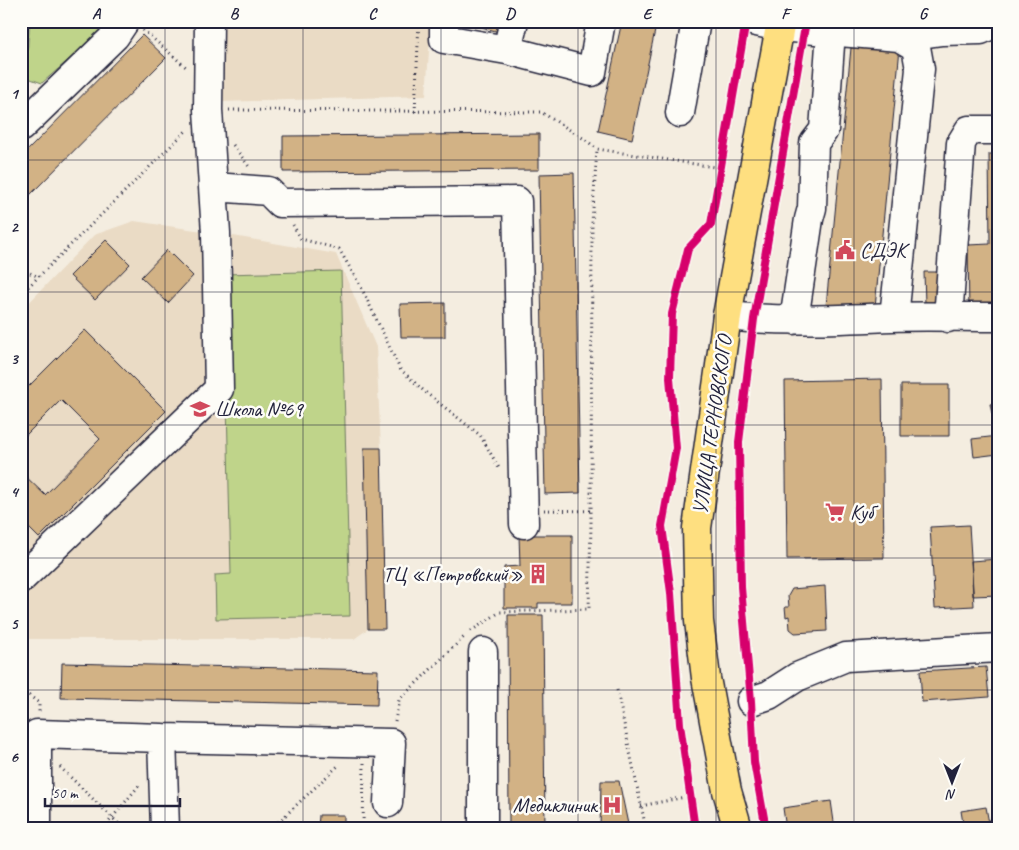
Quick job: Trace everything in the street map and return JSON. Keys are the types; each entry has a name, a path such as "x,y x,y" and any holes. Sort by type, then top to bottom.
{"main road":[{"name":"УЛИЦА ТЕРНОВСКОГО","path":"738,829 727,791 706,678 699,621 697,528 727,316 800,27"}],"lane":[{"path":"21,579 219,389 216,233 207,98 209,21"},
{"path":"444,21 444,38 507,50 592,72 601,21"},
{"path":"507,50 514,21"},
{"path":"680,113 696,21"},
{"path":"752,21 800,27 890,32 981,30 992,21"},
{"path":"21,127 115,36 135,26"},
{"path":"794,320 812,208 814,142 824,130 800,27"},
{"path":"890,32 916,47 920,69 894,317"},
{"path":"948,318 961,143 969,130 998,130"},
{"path":"214,187 274,197 516,201 533,517"},
{"path":"727,316 794,320 894,317 998,317"},
{"path":"474,644 483,829"},
{"path":"751,701 769,695 797,678 846,657 998,648"},
{"path":"37,829 37,740 163,746 392,742 388,803"},
{"path":"163,746 165,829"}],"path":[{"path":"415,112 419,21"},
{"path":"135,26 207,98 415,112 541,112 597,149 721,168"},
{"path":"766,829 754,762 751,701 740,587 739,442 754,319 800,27"},
{"path":"21,294 207,98"},
{"path":"229,139 274,197 301,239 339,250 361,287 400,370 480,435 500,469"},
{"path":"392,742 399,700 474,644 500,612 589,609 592,223 597,149"},
{"path":"21,269 39,277"},
{"path":"533,517 591,511"},
{"path":"21,688 39,703 37,740 124,829"},
{"path":"617,690 646,829"},
{"path":"363,829 364,742"},
{"path":"103,829 163,746"},
{"path":"271,829 343,762"},
{"path":"641,806 690,796"}],"shaded area":[{"path":"220,21 431,21 426,96 220,102"},
{"name":"Школа №69","path":"134,221 336,254 376,347 381,448 385,629 368,629 354,639 21,639 21,311 94,235"}],"green space":[{"path":"30,21 78,21 104,29 42,83 25,77"},
{"path":"341,271 350,616 216,619 215,575 231,574 224,274"}],"building":[{"path":"148,21 182,21 182,27 148,27"},
{"path":"460,21 502,21 499,32"},
{"path":"622,21 657,21 632,139 598,131"},
{"path":"142,35 166,58 21,204 21,157"},
{"path":"851,48 900,48 875,307 826,306"},
{"path":"539,134 539,170 283,172 283,136"},
{"path":"989,154 998,154 998,312 969,312 968,245 990,244"},
{"path":"574,173 580,493 545,494 539,174"},
{"path":"106,240 130,264 95,300 70,276"},
{"path":"167,250 193,276 168,303 141,277"},
{"path":"924,272 939,272 940,304 925,304"},
{"path":"445,303 445,337 401,337 400,304"},
{"path":"85,330 166,411 39,538 21,520 21,472 45,495 100,439 61,400 21,440 21,394"},
{"name":"Куб","path":"882,379 884,558 787,559 785,381"},
{"path":"901,385 949,385 949,436 901,436"},
{"path":"998,403 998,413 992,414 990,404"},
{"path":"998,436 998,454 974,457 972,439"},
{"path":"364,448 381,448 385,629 368,629"},
{"path":"969,525 974,606 935,608 930,527"},
{"name":"ТЦ «Петровский»","path":"519,535 572,535 572,603 538,603 538,608 504,608 504,567 520,566"},
{"path":"998,559 998,595 973,596 971,561"},
{"path":"825,586 827,631 795,633 790,629 789,616 786,617 785,607 789,607 788,596 792,589"},
{"path":"508,615 543,615 545,829 509,829"},
{"path":"62,663 378,670 377,705 61,698"},
{"path":"986,667 989,697 922,702 920,671"},
{"name":"Медиклиник","path":"601,781 619,781 629,829 600,829"},
{"path":"831,801 835,829 786,829 783,808"},
{"path":"986,807 990,829 964,829 961,811"},
{"path":"319,815 344,815 344,829 318,829"}],"cycle path":[{"path":"695,829 680,724 671,593 662,526 676,448 670,378 672,314 688,249 711,224 746,21"},
{"path":"766,829 754,762 751,701 741,587 739,442 754,319 806,21"}],"place":[{"name":"СДЭК","path":"845,250"},
{"name":"Школа №69","path":"200,409"},
{"name":"Куб","path":"835,512"},
{"name":"ТЦ «Петровский»","path":"538,574"},
{"name":"Медиклиник","path":"612,805"}]}
